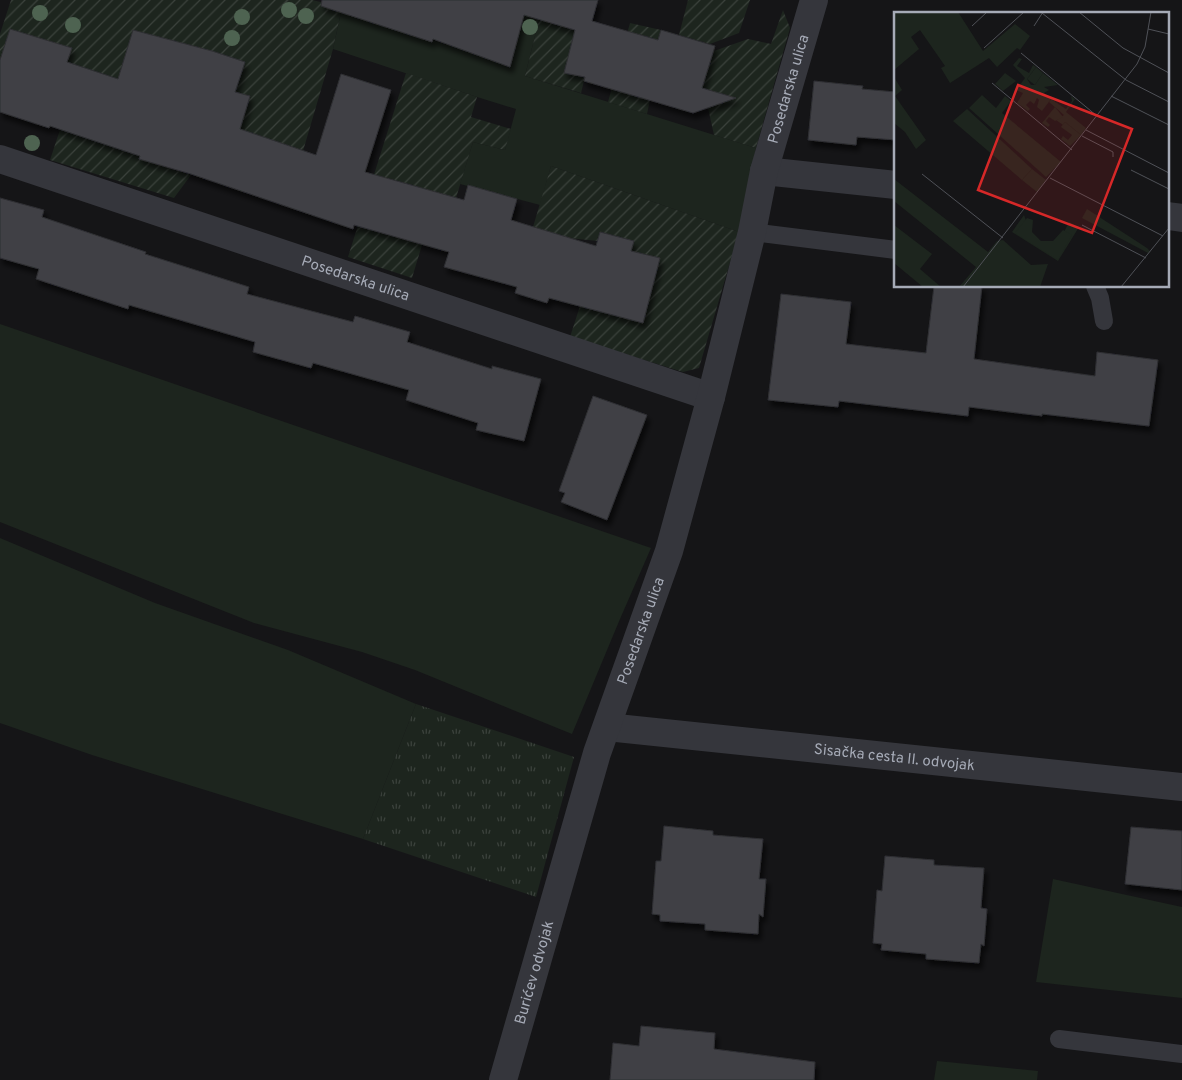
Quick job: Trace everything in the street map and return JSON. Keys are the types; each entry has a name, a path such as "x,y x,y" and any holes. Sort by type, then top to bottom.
{"street":[{"name":"Posedarska ulica","path":"565,863 597,753 669,551 711,397 752,232 764,171 808,2"},
{"name":"Posedarska ulica","path":"0,159 711,397"},
{"path":"764,171 894,185"},
{"name":"Sisačka cesta II. odvojak","path":"606,727 1182,787"},
{"name":"Burićev odvojak","path":"503,1080 565,863"}],"lane":[{"path":"752,232 894,250"},
{"path":"1096,288 1100,298 1104,321"},
{"path":"1059,1039 1182,1054"}],"green space":[{"path":"11,0 312,0 342,7 333,49 303,151 240,129 250,96 235,92 245,62 157,102 139,159 191,175 174,198 50,160 78,75 64,71 71,48 0,57 0,34"},
{"path":"528,0 544,0 525,76 756,148 739,232 551,166 540,205 460,184 473,142 505,150 516,109 333,49 341,12 455,47 513,55"},
{"path":"544,0 553,0 547,22 588,34 565,73 585,77 581,93 525,76"},
{"path":"688,0 750,0 739,33 710,44 679,35"},
{"path":"783,10 790,28 756,148 714,135 708,108 713,91 702,88 714,51 748,39 771,44"},
{"path":"630,23 661,30 658,40 639,34 622,92 650,100 647,114 608,102"},
{"path":"406,73 477,97 471,117 511,129 505,150 473,142 456,198 388,178 373,231 422,245 412,278 348,257"},
{"path":"551,166 739,232 699,368 683,372 570,337 580,306 643,323 660,259 631,251 634,241 601,232 598,241 568,238 533,227"},
{"path":"0,324 651,548 572,734 415,670 362,652 254,623 0,522"},
{"path":"0,538 155,603 288,650 416,704 363,839 92,755 0,723"},
{"path":"416,704 574,757 536,897 363,839"},
{"path":"1053,879 1182,907 1182,998 1036,982"},
{"path":"937,1061 1038,1071 1037,1080 934,1080"}],"building":[{"path":"322,0 598,0 592,21 658,40 661,30 715,46 702,88 736,98 693,113 584,81 585,77 564,73 575,30 524,15 510,67 433,39 432,42 321,6"},
{"path":"10,29 72,48 67,62 118,79 133,30 212,51 245,62 235,92 250,96 240,129 316,155 341,74 391,90 365,172 464,200 468,185 517,199 511,220 596,246 600,232 634,241 631,251 660,258 643,323 549,298 547,303 515,293 517,287 444,267 449,252 354,225 353,229 191,174 139,159 140,156 50,126 49,128 0,112 0,60"},
{"path":"814,81 863,86 862,89 894,92 894,140 857,137 856,145 808,140"},
{"path":"0,198 44,210 42,217 146,252 145,254 249,287 247,294 353,322 355,316 410,332 407,342 492,369 492,366 541,379 524,441 476,430 478,423 406,400 409,390 313,363 311,368 253,352 255,342 129,305 128,309 36,279 39,269 0,258"},
{"path":"934,288 982,288 974,359 1095,376 1097,352 1158,360 1149,426 969,407 968,416 839,401 838,407 768,400 781,294 851,302 846,344 926,353"},
{"path":"593,396 647,415 607,520 561,502 565,493 559,491"},
{"path":"664,826 713,831 713,835 763,839 759,879 766,879 763,917 759,914 758,934 705,930 705,924 660,921 660,915 652,914 656,861 661,861"},
{"path":"1131,827 1182,831 1182,890 1125,884"},
{"path":"885,856 934,860 934,865 984,868 981,908 987,909 984,946 981,944 979,963 926,959 926,954 881,950 882,944 873,943 877,890 882,891"},
{"path":"641,1026 715,1033 714,1049 815,1062 814,1080 610,1080 613,1043 639,1046"}]}
